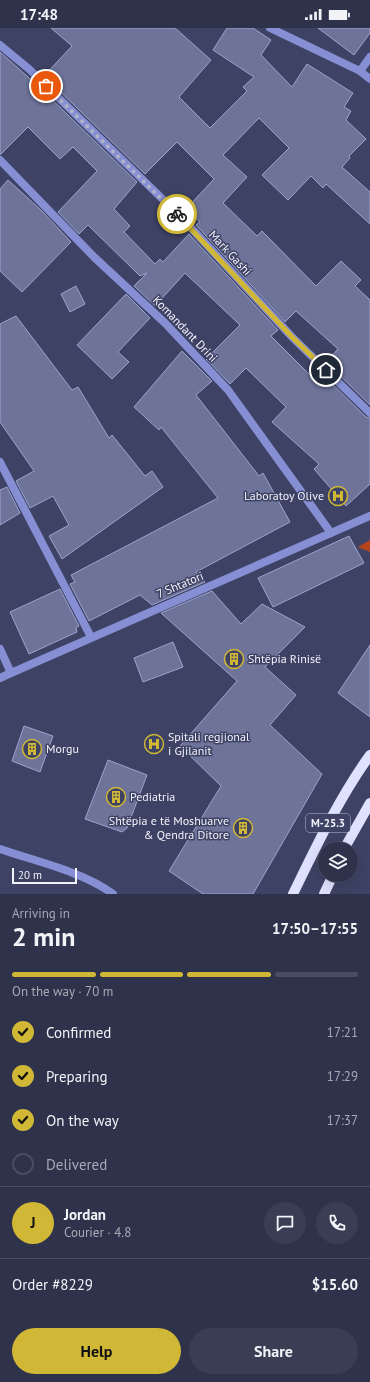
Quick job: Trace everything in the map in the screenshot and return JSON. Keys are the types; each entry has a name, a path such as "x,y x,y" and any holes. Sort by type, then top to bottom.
{"main road":[{"name":"M-25.3","path":"293,894 325,829 358,770 370,755"},
{"name":"M-25.3","path":"348,842 370,803"},
{"path":"324,894 330,882"}],"street":[{"path":"270,28 360,71 370,79"},
{"name":"Mark Gashi","path":"0,45 29,69 182,218 292,337 370,413"},
{"path":"360,71 370,57"},
{"name":"Komandant Drini","path":"0,160 94,257 165,323 228,390 332,533"},
{"path":"0,462 91,637"},
{"name":"7 Shtatori","path":"0,678 370,516"},
{"path":"0,649 11,673"},
{"path":"0,850 80,876 96,883 113,894"}],"green space":[{"path":"370,540 370,552 358,547"}],"building":[{"path":"51,28 175,28 211,60 179,97 210,128 247,91 243,87 254,77 213,50 227,28 253,28 271,40 261,55 292,87 307,64 353,93 344,107 351,111 346,120 366,139 349,156 350,158 342,167 370,192 370,224 326,184 323,188 311,176 288,200 262,175 289,148 259,118 223,155 247,177 223,203 257,236 262,231 316,286 341,261 361,280 355,286 370,300 370,405 326,362 338,349 296,311 285,322 196,225 200,222 186,209 214,179 177,142 145,174 44,76 72,46"},
{"path":"318,28 370,28 370,33 354,55"},
{"path":"0,52 36,84 137,182 114,209 130,226 124,232 155,264 160,259 163,262 189,234 278,330 271,336 312,377 319,371 366,417 370,418 370,484 346,506 314,469 319,464 272,422 286,407 246,368 230,384 206,359 240,325 185,273 155,306 134,286 147,273 140,276 88,225 79,234 58,212 97,171 73,147 60,159 28,127 0,155"},
{"path":"8,180 41,210 71,242 22,292 0,271 0,189"},
{"path":"76,286 85,304 70,312 61,294"},
{"path":"126,294 150,318 118,352 129,362 112,379 77,345"},
{"path":"16,316 72,390 78,387 109,438 112,435 145,476 152,471 163,487 62,559 49,536 69,525 53,496 30,508 16,481 34,471 0,422 0,324"},
{"path":"182,351 212,381 196,395 259,476 263,473 290,522 196,572 205,582 152,605 140,595 89,621 70,584 75,582 71,575 218,498 161,427 159,430 134,407"},
{"path":"7,487 20,513 0,525 0,490"},
{"path":"349,536 364,563 273,607 258,578"},
{"path":"60,589 79,626 76,628 77,632 29,654 10,612"},
{"name":"Shtëpia e të Moshuarve & Qendra Ditore","path":"212,591 241,624 262,604 305,627 265,667 296,695 270,725 322,774 253,894 203,894 169,871 221,786 180,746 237,681 161,613"},
{"path":"173,642 183,667 143,682 134,658"},
{"path":"370,645 370,717 338,693"},
{"name":"Morgu","path":"24,726 53,736 40,772 12,761"},
{"name":"Pediatria","path":"108,760 147,775 127,828 122,832 85,819"}],"way so far":[{"path":"46,86 177,214"}],"place":[{"name":"Laboratoy Olive","path":"338,496"},
{"name":"Shtëpia Rinisë","path":"234,659"},
{"name":"Spitali regjional i Gjilanit","path":"154,744"},
{"name":"Morgu","path":"32,749"},
{"name":"Pediatria","path":"116,797"},
{"name":"Shtëpia e të Moshuarve & Qendra Ditore","path":"243,828"}],"route":[{"path":"177,214 292,337 326,370"}]}
